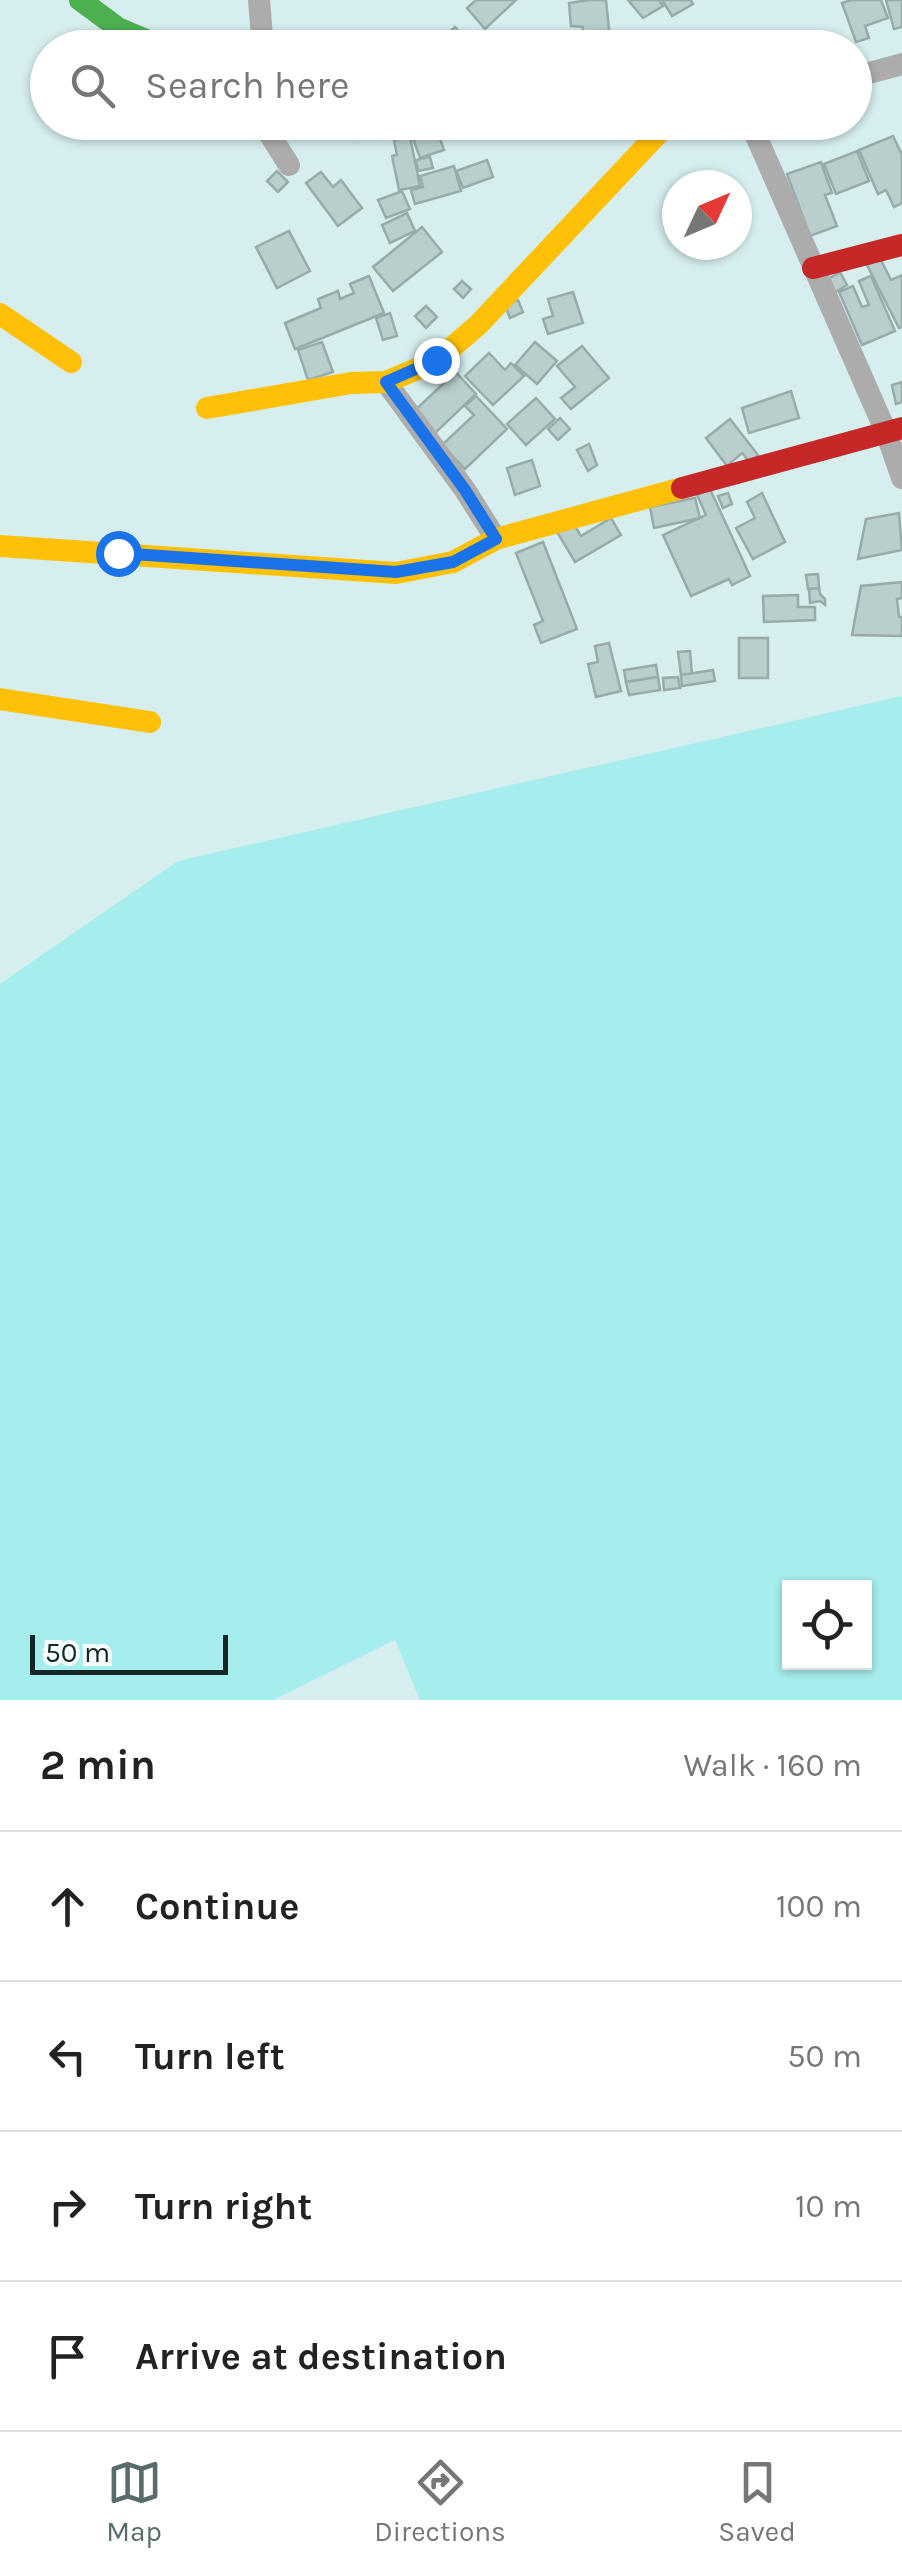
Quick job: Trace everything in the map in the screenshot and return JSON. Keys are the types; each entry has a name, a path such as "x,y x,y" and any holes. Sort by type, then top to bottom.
{"street":[{"path":"80,0 123,30"},
{"path":"259,0 262,30"},
{"path":"872,72 902,64"},
{"path":"273,140 289,165"},
{"path":"207,408 351,383 386,382 436,360 478,325 652,140"},
{"path":"758,140 812,268 894,430 902,478"},
{"path":"812,268 902,245"},
{"path":"0,314 71,362"},
{"path":"386,382 496,539"},
{"path":"0,546 396,572 453,562 496,539 894,430"},
{"path":"0,698 150,722"}],"shaded area":[{"path":"902,696 902,1700 420,1700 395,1640 273,1700 0,1700 0,984 178,861"}],"building":[{"path":"476,0 516,0 485,29 467,8"},
{"path":"606,0 609,30 571,26 569,3"},
{"path":"628,0 659,0 663,6 643,18"},
{"path":"662,0 691,0 693,4 672,16"},
{"path":"881,0 888,18 865,26 866,30 852,30 842,3"},
{"path":"886,0 902,0 902,27 894,29"},
{"path":"893,136 902,155 902,203 894,207 886,190 878,194 859,150"},
{"path":"394,140 411,140 420,186 399,190 392,156 397,155"},
{"path":"414,140 440,140 444,150 420,158"},
{"path":"857,151 869,181 836,194 824,164"},
{"path":"430,157 433,168 418,171 416,160"},
{"path":"487,160 493,177 463,188 456,171"},
{"path":"821,162 832,193 825,195 837,226 810,236 787,174"},
{"path":"454,166 461,191 415,204 411,190 423,187 420,176"},
{"path":"277,171 288,182 278,192 267,181"},
{"path":"321,172 333,187 341,180 362,208 338,226 306,183"},
{"path":"402,191 410,209 386,218 378,200"},
{"path":"407,213 415,231 390,243 382,225"},
{"path":"422,227 442,252 393,291 373,267"},
{"path":"289,231 310,271 277,288 256,247"},
{"path":"880,258 891,280 902,275 899,328 867,265"},
{"path":"840,272 847,285 834,293 827,280"},
{"path":"369,276 384,313 295,349 285,323 321,308 318,299 338,291 340,299 354,293 350,284"},
{"path":"871,276 895,331 862,345 839,292 853,286 862,307 869,305 859,281"},
{"path":"462,281 471,289 463,298 454,289"},
{"path":"573,292 583,323 548,334 543,319 553,316 548,299"},
{"path":"518,300 523,312 510,318 505,305"},
{"path":"426,306 437,317 426,328 415,316"},
{"path":"390,313 397,336 383,340 376,318"},
{"path":"322,342 333,372 308,380 298,350"},
{"path":"535,342 557,361 537,384 515,365"},
{"path":"582,346 609,378 571,409 561,398 575,387 557,366"},
{"path":"489,353 505,370 511,363 524,376 493,405 465,376"},
{"path":"452,368 476,394 432,436 411,414 444,383 439,379"},
{"path":"902,382 902,402 896,404 892,385"},
{"path":"791,391 799,418 749,433 742,408"},
{"path":"476,396 507,429 465,469 442,445 474,415 465,406"},
{"path":"536,398 555,419 526,445 507,424"},
{"path":"560,418 570,429 558,440 548,429"},
{"path":"730,419 758,455 750,462 742,453 727,466 706,438"},
{"path":"589,444 597,465 588,471 577,450"},
{"path":"532,460 540,486 515,495 507,468"},
{"path":"710,489 750,576 732,585 729,579 691,596 663,535 706,515 697,495"},
{"path":"728,493 732,504 723,508 718,496"},
{"path":"762,493 785,542 753,559 736,528 755,518 747,502"},
{"path":"695,498 700,518 654,528 650,507"},
{"path":"899,513 902,550 858,559 866,519"},
{"path":"611,518 621,535 575,562 557,532 573,523 581,536"},
{"path":"543,542 577,629 541,643 534,625 543,621 516,553"},
{"path":"818,574 819,588 808,589 806,575"},
{"path":"902,582 902,598 897,599 902,636 852,635 861,586"},
{"path":"819,588 825,605 820,601 810,603 809,589"},
{"path":"798,595 798,607 815,607 815,620 764,622 763,596"},
{"path":"739,638 768,638 768,678 739,678"},
{"path":"609,643 621,691 596,697 588,664 598,662 595,646"},
{"path":"690,651 692,674 681,675 678,652"},
{"path":"656,665 658,677 626,682 624,670"},
{"path":"713,670 715,681 682,686 681,675"},
{"path":"658,677 660,690 629,695 626,682"},
{"path":"678,677 680,688 664,690 663,678"}],"traffic: fast":[{"path":"80,0 123,30"}],"traffic: slow":[{"path":"207,408 351,383 386,382 436,361 478,325 652,140"},
{"path":"0,314 71,362"},
{"path":"0,546 396,573 453,562 496,539 682,488"},
{"path":"0,699 150,722"}],"traffic: jam":[{"path":"813,268 902,245"},
{"path":"682,488 902,428"}],"route":[{"path":"118,553 396,572 453,562 496,539 386,382 436,360"}]}
